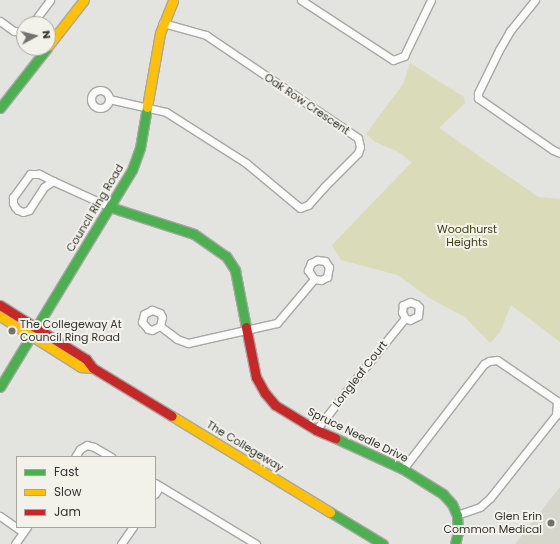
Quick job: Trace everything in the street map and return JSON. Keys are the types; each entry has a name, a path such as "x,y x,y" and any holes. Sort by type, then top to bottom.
{"street":[{"path":"38,16 50,0"},
{"path":"56,36 84,0"},
{"name":"Council Ring Road","path":"0,387 110,208 134,165 140,148 163,23 172,0"},
{"path":"301,0 393,60 404,56 431,0"},
{"path":"535,0 510,31 478,93 478,98 553,150 560,153"},
{"path":"0,21 16,31"},
{"name":"Oak Row Crescent","path":"109,100 166,112 246,163 300,208 308,205 358,153 360,147 358,138 206,35 163,23"},
{"path":"0,108 40,56"},
{"path":"53,180 44,187 30,210 23,212 18,210 12,203 13,197 30,174 39,174 53,180 110,208"},
{"name":"Spruce Needle Drive","path":"110,208 194,234 208,242 226,256 235,270 256,377 265,393 275,405 316,430 403,469 443,494 452,504 457,515"},
{"path":"160,326 177,339 188,343 247,331 277,323 314,279"},
{"name":"The Collegeway","path":"0,305 86,359 93,368 383,544"},
{"name":"The Collegeway","path":"0,316 81,367 93,368"},
{"name":"Longleaf Court","path":"316,430 367,364 406,318"},
{"path":"403,469 484,364 489,361 497,360 557,401 556,415 490,498 480,507 457,515 458,532 455,544"},
{"path":"76,456 80,449 87,445 94,447 109,456"},
{"path":"157,485 251,543"},
{"path":"0,516 16,525"},
{"path":"121,544 131,528"},
{"path":"15,544 25,530"}],"shaded area":[{"path":"560,487 560,544 515,544"}],"green space":[{"name":"Woodhurst Heights","path":"410,63 464,97 465,103 439,128 538,197 560,199 560,342 511,305 500,332 490,343 465,317 429,298 398,275 341,260 332,245 412,162 397,151 375,142 366,134 403,84"}],"traffic: fast":[{"path":"0,108 41,56"},
{"path":"0,387 132,170 140,148 147,107"},
{"path":"110,207 194,234 226,256 235,270 246,327"},
{"path":"335,438 403,469 443,494 452,504 457,515 458,532 455,544"},
{"path":"330,512 383,544"}],"traffic: slow":[{"path":"56,36 84,0"},
{"path":"147,107 160,33 173,0"},
{"path":"0,316 81,367 93,368"},
{"path":"172,416 330,512"}],"traffic: jam":[{"path":"0,305 86,359 93,368 172,416"},
{"path":"246,327 256,377 265,393 275,405 316,430 335,438"}],"place":[{"name":"The Collegeway At Council Ring Road","path":"12,331"},
{"name":"Glen Erin Common Medical","path":"551,523"}]}
